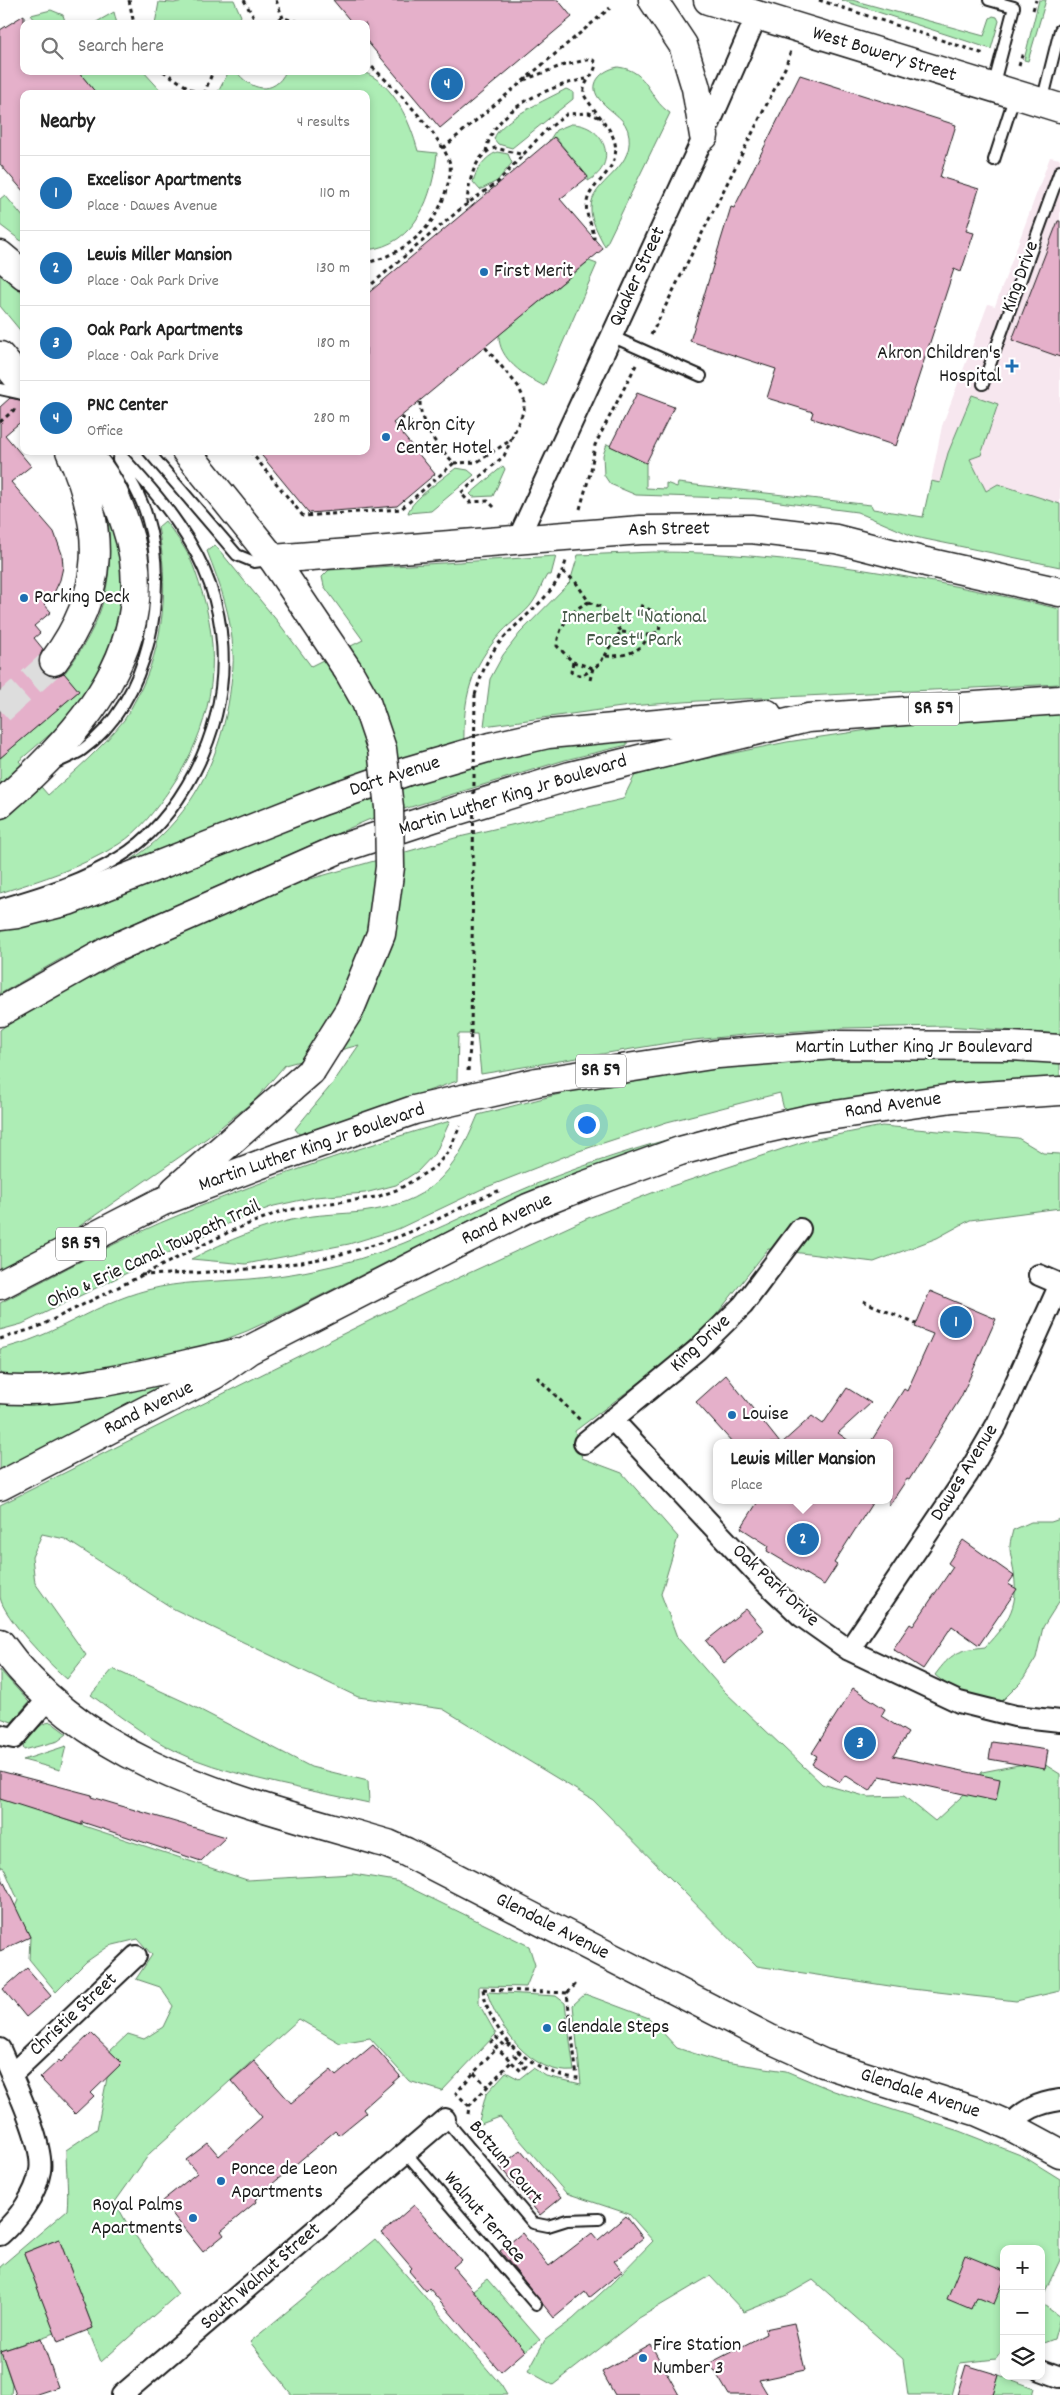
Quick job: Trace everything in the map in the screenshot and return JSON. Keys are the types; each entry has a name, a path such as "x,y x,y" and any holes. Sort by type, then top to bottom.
{"main road":[{"path":"653,0 683,45 696,88 704,136"},
{"name":"West Bowery Street","path":"708,0 1051,105"},
{"path":"0,255 20,272"},
{"path":"0,356 20,380"},
{"path":"54,661 71,638 84,612 92,585 96,549 93,524 83,480 72,455"},
{"path":"0,804 38,772 72,736 101,696 121,659 131,631 136,572 131,539 109,480 87,455"},
{"path":"161,1202 311,1071 350,1009 381,934 390,867 389,807 382,749 366,702 349,672 273,559 189,455"},
{"name":"Ash Street","path":"273,559 641,530 751,529 836,539 926,562 1060,592"},
{"name":"Martin Luther King Jr Boulevard","path":"0,1012 108,951 339,849 570,776 808,718 1060,700"},
{"name":"Dart Avenue","path":"0,916 17,914 68,901 322,801 408,771 490,746 548,734 611,726 764,714 808,718"},
{"name":"Martin Luther King Jr Boulevard","path":"0,1285 161,1202 414,1110 537,1082 718,1054 834,1045 1011,1046 1060,1050"},
{"name":"Rand Avenue","path":"0,1486 214,1375 249,1350 528,1208 680,1151 751,1132 866,1109 953,1098 1060,1091"},
{"path":"12,1390 73,1387 249,1350"},
{"name":"Glendale Avenue","path":"0,1643 18,1668 48,1699 94,1733 143,1763 216,1792 406,1852 768,2038 823,2062 978,2112 1010,2126 1060,2154"}],"street":[{"name":"Quaker Street","path":"518,539 704,136 757,15"},
{"name":"King Drive","path":"589,1439 691,1356 742,1305 800,1228"},
{"path":"1039,1275 1060,1284"},
{"name":"Dawes Avenue","path":"849,1650 968,1474 992,1432 1060,1284"},
{"name":"Oak Park Drive","path":"612,1419 769,1586 801,1616 849,1650 959,1702 1015,1716 1060,1721"},
{"path":"0,1734 14,1738 48,1699"},
{"name":"Christie Street","path":"11,2075 136,1956"},
{"path":"0,2049 40,2150 41,2171 33,2193 11,2224 0,2235"},
{"path":"1010,2126 1020,2114 1031,2107 1060,2100"},
{"name":"South Walnut Street","path":"122,2395 445,2119"},
{"path":"1045,2371 1060,2377"}],"lane":[{"path":"989,0 1014,6 999,60 1004,91 994,160"},
{"path":"1051,105 1048,76 1060,30"},
{"name":"King Drive","path":"983,384 1060,170"},
{"path":"611,336 701,376"},
{"path":"0,389 20,393"},
{"path":"38,772 82,750 107,726 128,696 143,662 153,623 156,589 155,558 147,517 136,489 117,455"},
{"path":"0,905 48,890 85,875 119,858 153,830 174,806 204,754 219,708 222,690 222,639 214,596 200,561 180,527 118,455"},
{"path":"151,455 237,555 254,562 273,559"},
{"name":"Botzum Court","path":"445,2119 533,2223 548,2226 567,2220 599,2218"},
{"name":"Walnut Terrace","path":"406,2153 536,2305"}],"path":[{"path":"129,0 133,20"},
{"path":"244,0 255,20"},
{"path":"276,0 283,18"},
{"path":"819,0 1048,76"},
{"path":"443,148 610,8"},
{"path":"276,20 283,18 292,20"},
{"path":"589,478 595,445 789,57"},
{"path":"524,80 561,66 586,60 593,60 596,64 595,69 583,88 584,96 603,119 616,145 615,156 604,176 589,193 586,202 586,218 594,231 594,239"},
{"path":"370,66 405,100 443,148 450,164 449,180 443,202 434,220 420,235 402,248 379,260 370,262"},
{"path":"169,75 192,90"},
{"path":"206,90 211,75"},
{"path":"467,204 474,170 486,152 488,140 496,125 518,106 568,82 587,79"},
{"path":"370,286 467,204 498,182 544,132 567,114 589,113 603,119"},
{"path":"486,152 495,148 524,155"},
{"path":"485,347 518,386 524,399 524,410 504,456 462,493 469,502 488,501 494,507"},
{"path":"420,401 420,412 425,426 454,463"},
{"path":"401,417 413,424 425,426"},
{"path":"253,455 304,516 401,509 454,463 477,462 511,440"},
{"path":"468,1075 471,1034 476,695 490,656 500,642 556,585 563,572 567,556"},
{"path":"563,572 575,581 589,602 601,607 622,632 633,635 659,632 658,617 651,609 637,604"},
{"path":"589,602 582,605 572,614 557,635 557,646 574,662 593,668"},
{"path":"574,662 571,672 576,676 582,675 600,664 614,637 622,632"},
{"path":"604,656 628,654 646,641 648,634"},
{"path":"590,680 593,668"},
{"name":"Ohio & Erie Canal Towpath Trail","path":"0,1339 38,1327 231,1231 279,1212 377,1197 399,1190 436,1167 448,1151 461,1123"},
{"path":"141,1275 255,1270 320,1260 400,1236 504,1189"},
{"path":"863,1301 916,1324"},
{"path":"537,1377 589,1439"},
{"path":"567,1993 577,2078 550,2072 510,2043 485,2006 483,1989 567,1993 576,1984"},
{"path":"510,2043 506,2047 496,2037 490,2042 521,2071 526,2066 514,2055 519,2051"},
{"path":"496,2048 456,2093 469,2106 511,2062"},
{"path":"474,2073 487,2086"}],"shaded area":[{"name":"Akron Children's Hospital","path":"1050,157 1060,159 1060,519 931,481 942,426 988,304 995,306"}],"green space":[{"path":"188,0 234,0 241,16 238,20 156,20 159,2 174,3"},
{"path":"841,0 852,0 984,36 990,18 993,16 997,17 999,21 991,49"},
{"path":"1039,0 1046,0 1028,61 1024,60"},
{"path":"51,10 63,15 65,20 35,20 31,15"},
{"path":"114,12 116,20 100,20"},
{"path":"618,67 636,74 642,79 662,107 670,113 605,247 592,218 591,208 598,190 625,158 629,148 629,136 622,120 597,95 595,84 606,71"},
{"path":"81,75 147,75 160,90 94,90"},
{"path":"227,75 239,75 248,83 262,88 275,85 284,75 370,75 374,77 384,85 399,105 418,151 437,153 431,185 419,215 410,228 398,239 384,246 370,249 370,90 219,90"},
{"path":"566,89 573,92 573,99 512,148 498,144 494,139 498,132 514,117"},
{"path":"571,124 583,126 592,131 600,138 604,146 606,155 604,165 598,174 588,181 588,177 555,137 547,144 556,130"},
{"path":"497,152 508,154 512,163 497,181 480,190 473,182 476,173 485,160"},
{"path":"5,195 20,213 20,240 0,225 0,199"},
{"path":"589,261 597,264 544,386 514,366 503,352 499,335"},
{"path":"0,273 20,290 20,330 0,306"},
{"path":"972,395 998,404 981,455 970,459 986,491 998,484 1060,504 1060,567 915,537 857,512 756,499 636,495 610,484 604,475 603,455 607,444 646,463 646,488 666,489 666,483 677,487 678,483 871,505 873,509 923,517 931,481 940,483 948,453"},
{"path":"503,466 505,469 493,496 473,497 470,494"},
{"path":"456,468 468,470 474,475 431,511 408,513 422,495"},
{"path":"115,517 124,591 107,659 70,717 19,761 48,795 97,750 128,714 146,677 159,635 164,592 158,527 165,521 185,549 195,571 209,621 212,671 204,719 184,766 170,789 141,826 127,839 91,860 46,878 0,893 0,758 79,691 64,674 89,637 103,601 109,563 108,519"},
{"path":"215,545 311,666 363,640 324,586 322,577 329,570 556,556 551,575 547,575 533,602 502,632 482,658 467,698 464,745 102,878 148,848 176,820 200,785 210,766 217,746 228,705 233,657 228,614 221,588 207,551"},
{"name":"Innerbelt \"National Forest\" Park","path":"654,552 756,557 858,569 909,577 1060,609 1060,684 629,706 484,726 490,679 503,655 520,633 570,582 578,555"},
{"path":"1060,713 1060,1034 945,1026 845,1028 753,1034 674,1042 481,1074 477,1034 458,1034 457,1081 300,1135 295,1129 333,1083 359,1045 285,1065 255,1100 207,1138 74,1230 0,1271 0,1030 22,1013 142,952 272,890 455,838 623,799 636,773 787,742 888,727"},
{"path":"627,733 627,745 565,760 368,820 123,928 59,960 0,994 0,929 47,919 319,812 491,758"},
{"path":"873,1058 975,1059 1060,1063 1060,1080 785,1114 780,1093 667,1122 576,1152 482,1189 398,1229 349,1244 246,1264 191,1259 233,1239 276,1224 305,1217 362,1212 405,1202 436,1183 448,1170 459,1155 478,1115 575,1090 634,1079 693,1071"},
{"path":"751,1117 752,1121 649,1149 518,1196 290,1311 247,1331 208,1346 134,1368 0,1382 0,1349 38,1337 128,1296 173,1285 291,1274 359,1259 403,1243 531,1186 612,1156"},
{"path":"450,1121 436,1152 418,1171 396,1185 365,1193 315,1197 274,1206 236,1220 22,1324 0,1330 0,1303 137,1233 283,1175 383,1141"},
{"path":"882,1126 1018,1138 1043,1153 1060,1154 1060,1208 970,1220 937,1238 874,1262 768,1249 713,1319 668,1361 575,1431 582,1458 622,1473 678,1537 661,1594 677,1637 724,1691 822,1784 868,1797 904,1796 935,1821 973,1786 982,1772 1039,1761 1060,1774 1060,1991 1016,2001 903,1988 757,1966 593,1800 443,1709 358,1697 174,1609 65,1539 42,1534 32,1557 35,1583 86,1655 67,1679 29,1641 3,1606 0,1597 0,1505 417,1297 588,1218 657,1191 806,1141"},
{"path":"199,1372 0,1474 0,1403 32,1405"},
{"path":"1060,1519 1060,1600 1043,1627 1036,1658 1021,1682 999,1704 980,1700 957,1691 935,1675 956,1654 962,1651 985,1647 1007,1620 1014,1602 1015,1592 1010,1549 1013,1530 1031,1522 1051,1522"},
{"path":"113,1669 187,1703 311,1767 368,1781 369,1803 279,1784 213,1766 177,1752 139,1730 91,1695"},
{"path":"0,1670 29,1702 12,1722 0,1718"},
{"path":"51,1722 67,1734 58,1741 24,1750 23,1746 35,1730"},
{"path":"66,1746 60,1770 23,1760"},
{"path":"0,1798 247,1880 353,1874 396,1881 529,1946 535,1965 526,1987 479,1986 479,2004 496,2034 442,2091 409,2081 370,2038 340,2043 299,2019 150,2153 115,2202 129,2227 178,2294 101,2362 88,2330 93,2328 59,2239 24,2253 55,2333 1,2351 12,2384 11,2395 0,2395 0,2267 67,2210 66,2150 97,2129 107,2078 122,2063 110,2051 128,2034 144,2039 163,2027 173,2006 160,1987 136,1979 152,1955 138,1939 109,1946 86,1962 56,1992 29,1959 30,1937 15,1907 18,1900 4,1868 0,1866"},
{"path":"487,1992 556,1996 565,2003 574,2071 558,2070 530,2057 508,2034 492,2006"},
{"path":"585,1994 649,2018 677,2048 718,2061 786,2071 834,2091 959,2131 1023,2156 1060,2179 1060,2260 1045,2292 1045,2245 1000,2245 1000,2353 996,2359 960,2363 951,2395 908,2395 903,2359 813,2280 787,2295 744,2312 710,2276 639,2318 553,2385 528,2371 545,2340 573,2319 653,2241 629,2214 566,2193 500,2117 478,2125 486,2094 506,2072 519,2079 533,2068 546,2076 581,2084 573,2005"},
{"path":"375,2239 501,2385 507,2395 292,2395 250,2342"},
{"path":"487,2279 540,2340 525,2351 473,2290"},
{"path":"1045,2306 1060,2317 1054,2339 1045,2342"},
{"path":"999,2375 1000,2380 1012,2380 1034,2388 1032,2395 993,2395"}],"building":[{"path":"333,0 558,0 572,17 440,128 370,45 370,20 350,20"},
{"path":"24,15 24,20 20,20 20,75 81,75 94,90 20,90 20,187 0,164 0,30"},
{"path":"800,75 956,125 940,177 979,189 966,231 974,233 961,272 954,269 896,446 811,418 813,412 767,398 776,369 690,341 731,207 734,208"},
{"name":"First Merit","path":"554,137 588,177 560,199 603,249 393,423 435,474 397,506 309,513 261,455 370,455 370,292"},
{"path":"1058,221 1060,221 1060,357 1012,340"},
{"path":"637,393 674,407 646,463 610,446"},
{"name":"Parking Deck","path":"10,398 20,400 20,422 5,435 31,466 11,482 54,532 62,554 63,567 60,580 54,593 44,604 51,612 34,626 40,633 34,638 43,649 38,660 40,668 45,674 53,677 64,673 79,691 0,758 0,407"},
{"path":"930,1291 996,1319 961,1397 909,1480 907,1479 893,1500 893,1439 873,1439 904,1389 907,1391 933,1334 915,1327"},
{"name":"Louise","path":"726,1375 777,1439 729,1439 696,1402"},
{"path":"847,1388 871,1403 838,1433 846,1439 786,1439 812,1416 823,1424"},
{"path":"756,1504 871,1504 834,1563 837,1565 824,1585 767,1551 769,1546 741,1528"},
{"path":"963,1540 1014,1576 1008,1584 1017,1589 979,1645 952,1626 923,1669 893,1649 910,1624 913,1626 953,1567 948,1563"},
{"path":"746,1609 764,1630 724,1663 706,1641"},
{"path":"853,1688 885,1709 881,1716 908,1733 893,1756 1000,1779 996,1801 880,1776 870,1791 845,1775 840,1782 812,1764 817,1756 812,1753"},
{"path":"992,1742 1048,1750 1045,1769 989,1759"},
{"path":"0,1771 92,1795 91,1797 226,1837 201,1861 82,1822 82,1825 0,1799"},
{"path":"0,1874 30,1937 0,1951"},
{"path":"27,1968 51,1996 26,2017 3,1989"},
{"path":"91,2033 122,2063 91,2093 94,2096 75,2114 40,2078 59,2060 61,2062"},
{"path":"373,2045 400,2076 363,2109 366,2113 339,2135 335,2131 271,2185 255,2200 256,2202 221,2231 224,2235 203,2252 162,2201 197,2173 186,2160 208,2143 219,2156 262,2117 231,2081 254,2061 291,2103 331,2070 336,2076"},
{"path":"521,2150 561,2198 540,2215 500,2167"},
{"path":"414,2205 461,2260 453,2267 525,2351 501,2372 429,2288 426,2291 409,2271 412,2268 382,2233"},
{"path":"626,2216 643,2238 614,2261 622,2271 589,2298 585,2292 554,2318 500,2251 522,2233 549,2266 592,2233 598,2240"},
{"path":"59,2239 93,2328 58,2342 24,2253"},
{"path":"965,2255 1000,2269 1000,2290 994,2304 976,2297 971,2309 947,2299"},
{"path":"794,2323 805,2370 759,2380 768,2395 729,2395 710,2363 766,2334 765,2329"},
{"path":"41,2338 58,2387 34,2395 16,2395 1,2351"},
{"name":"Fire Station Number 3","path":"651,2345 679,2395 615,2395 602,2372"},
{"path":"966,2365 999,2375 993,2395 957,2395"}],"tunnel":[{"path":"0,710 54,661"}],"place":[{"name":"PNC Center","path":"447,84"},
{"name":"First Merit","path":"484,272"},
{"name":"Akron Children's Hospital","path":"1012,366"},
{"name":"Akron City Center Hotel","path":"386,437"},
{"name":"Parking Deck","path":"24,598"},
{"name":"Excelisor Apartments","path":"956,1322"},
{"name":"Louise","path":"732,1415"},
{"name":"Lewis Miller Mansion","path":"803,1539"},
{"name":"Oak Park Apartments","path":"860,1743"},
{"name":"Glendale Steps","path":"547,2028"},
{"name":"Ponce de Leon Apartments","path":"221,2181"},
{"name":"Royal Palms Apartments","path":"193,2218"},
{"name":"Fire Station Number 3","path":"643,2358"}]}
